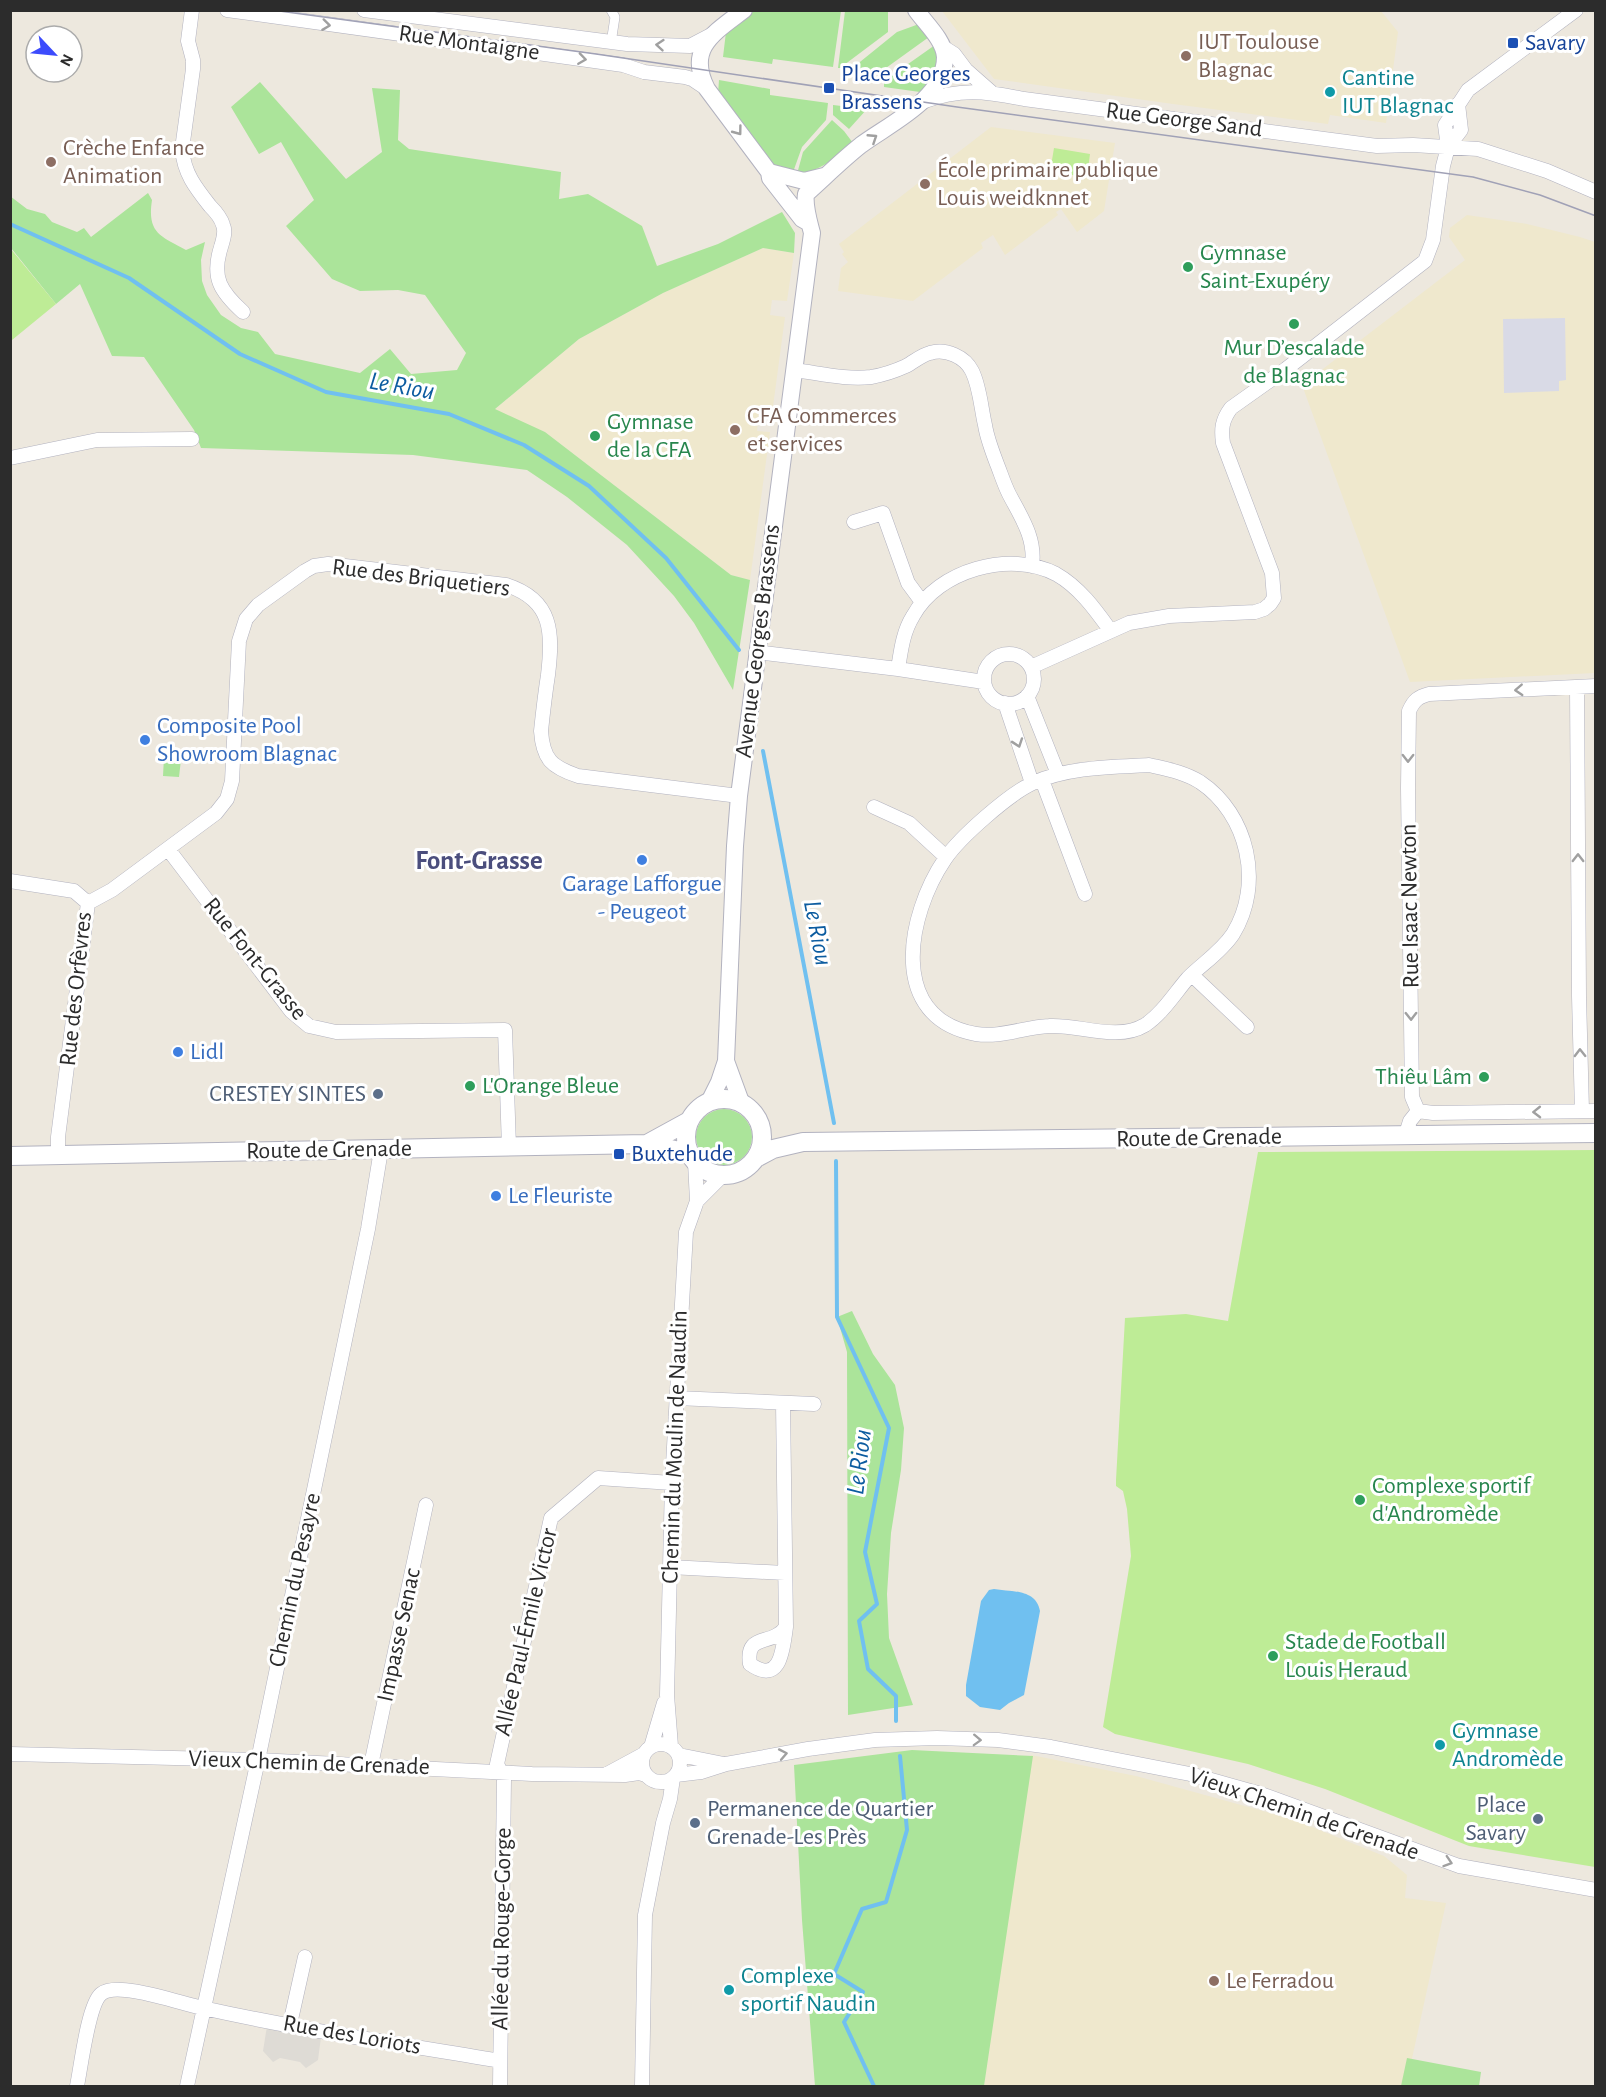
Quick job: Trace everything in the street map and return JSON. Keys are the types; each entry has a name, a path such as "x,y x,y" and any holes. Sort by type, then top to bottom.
{"main road":[{"path":"647,1144 689,1121 697,1110 709,1102 725,1098 741,1102 751,1109 760,1125 762,1142 756,1158"},
{"path":"689,1121 686,1137 692,1158"},
{"path":"760,1125 785,1138 803,1142"},
{"name":"Route de Grenade","path":"803,1142 1405,1137 1596,1133"},
{"path":"647,1144 692,1158 708,1172 723,1175 734,1174 744,1169 756,1158 772,1149 803,1142"},
{"name":"Route de Grenade","path":"10,1156 647,1144"}],"street":[{"path":"192,10 188,41 193,69 182,149 183,162 192,184 223,224 224,235 218,262 218,283 229,299 243,312"},
{"name":"Rue Montaigne","path":"227,10 622,64 644,72 685,77 707,89"},
{"name":"Rue Montaigne","path":"364,10 441,16 611,43 690,46 715,33"},
{"path":"611,10 615,17 611,43"},
{"path":"744,10 715,33 703,50 699,62 700,75 707,89 769,172 770,178 807,219"},
{"path":"916,10 943,47 954,54 966,70 990,92"},
{"path":"1031,667 1110,630 1149,618 1255,612 1270,604 1274,598 1272,573 1223,443 1221,430 1225,417 1231,408 1286,369 1425,261 1433,240 1443,166 1448,147 1444,128 1458,104 1468,90 1576,10"},
{"path":"807,219 804,203 806,194 862,145 905,117 922,102 939,81 945,58 943,47"},
{"name":"Rue George Sand","path":"922,102 952,93 990,92 1035,101 1377,146 1478,149 1547,171 1596,192"},
{"path":"769,172 804,181 828,175"},
{"name":"Avenue Georges Brassens","path":"709,1102 726,1061 739,796 812,233 807,219"},
{"path":"794,370 853,378 870,377 889,373 931,352 940,351 958,357 967,364 973,373 985,429 996,461 1008,492 1029,532 1033,547 1032,566"},
{"path":"10,459 97,440 192,439"},
{"path":"854,522 883,513 908,583 922,602"},
{"name":"Rue des Briquetiers","path":"88,903 112,890 168,849 216,813 227,800 232,781 239,641 246,619 258,605 314,566 328,564 506,585 518,589 538,604 550,628 552,645 541,731 544,752 549,760 560,770 578,776 739,796"},
{"path":"898,669 905,630 922,602 959,575 993,565 1032,566 1045,569 1072,584 1110,630"},
{"path":"756,652 984,682"},
{"path":"1006,654 1016,655 1025,659 1031,667 1034,677 1027,696 1013,704 1005,704 995,700 988,692 984,682 985,672 989,663 997,657 1006,654"},
{"path":"1405,1137 1410,1121 1418,1111 1433,1113 1589,1111 1579,996 1577,687 1596,686"},
{"name":"Rue Isaac Newton","path":"1418,1111 1412,1097 1409,711 1414,701 1420,696 1429,694 1577,687"},
{"path":"1027,696 1058,774"},
{"path":"1005,704 1085,894"},
{"path":"1149,765 1178,771 1198,781 1215,794 1230,811 1240,832 1248,855 1248,882 1244,909 1234,931 1225,945 1192,975 1157,1016 1132,1030 1099,1031 1052,1026 982,1035 964,1032 933,1014 920,997 914,981 911,957 921,910 932,880 946,857 992,812 1037,782 1058,774 1149,765"},
{"path":"874,807 909,823 946,857"},
{"name":"Rue Font-Grasse","path":"168,849 291,1011 309,1026 336,1032 506,1030 509,1147"},
{"name":"Rue des Orfèvres","path":"10,881 74,891 88,903 58,1137 58,1155"},
{"path":"1192,975 1247,1027"},
{"name":"Avenue Georges Brassens","path":"726,1061 741,1102"},
{"name":"Chemin du Pesayre","path":"187,2086 258,1760 368,1229 381,1150"},
{"name":"Chemin du Moulin de Naudin","path":"692,1158 697,1201"},
{"name":"Chemin du Moulin de Naudin","path":"675,1751 667,1695 672,1483 686,1232 697,1201 723,1175"},
{"path":"676,1398 814,1404"},
{"path":"783,1403 786,1627"},
{"name":"Allée Paul-Émile Victor","path":"500,1772 497,1764 501,1744 551,1518 598,1478 672,1483"},
{"name":"Impasse Senac","path":"371,1765 426,1505"},
{"path":"670,1567 785,1574"},
{"name":"Chemin du Moulin de Naudin","path":"647,1750 667,1695"},
{"name":"Vieux Chemin de Grenade","path":"674,1777 726,1764 842,1744 906,1738 998,1740 1051,1747 1190,1774 1261,1794 1459,1866 1596,1890"},
{"path":"642,2086 645,1916 663,1823 674,1777 681,1762 675,1751 661,1743 647,1750 642,1765 662,1800 663,1823"},
{"name":"Vieux Chemin de Grenade","path":"607,1774 647,1750"},
{"name":"Vieux Chemin de Grenade","path":"675,1751 726,1764"},
{"name":"Vieux Chemin de Grenade","path":"10,1755 258,1760 500,1772 607,1774 651,1778"},
{"name":"Allée du Rouge-Gorge","path":"500,1772 504,1779 500,2086"},
{"path":"651,1778 668,1781 674,1777"},
{"path":"290,2024 305,1957"},
{"path":"77,2086 92,2007 102,1993 111,1989 125,1989 204,2008"},
{"name":"Rue des Loriots","path":"204,2008 500,2061"}],"shaded area":[{"name":"IUT Toulouse Blagnac","path":"942,11 1381,11 1398,32 1386,123 1330,115 1328,124 994,79"},
{"name":"École primaire publique Louis weidknnet","path":"991,127 1115,143 1104,211 1077,232 1061,209 1056,212 1058,215 1005,255 993,235 981,243 983,248 913,301 838,291 841,268 848,262 839,244"},
{"path":"1467,215 1527,224 1595,242 1595,673 1410,682 1302,385 1465,260 1449,237 1450,228"},
{"path":"763,248 794,253 787,301 772,300 770,315 785,317 772,414 759,412 757,431 770,432 750,580 731,575 545,432 494,410 579,339 663,293"},
{"path":"1565,318 1566,380 1559,381 1559,391 1504,393 1503,319"},
{"name":"Le Ferradou","path":"1031,1755 1136,1776 1292,1819 1384,1856 1407,1875 1405,1898 1446,1903 1406,2086 984,2086"},
{"path":"267,2026 321,2037 318,2060 306,2068 300,2062 280,2058 273,2062 263,2051"}],"green space":[{"path":"754,11 841,11 833,67 773,59 772,64 723,57 726,32"},
{"path":"845,11 888,11 888,32 838,68"},
{"path":"919,24 929,37 879,73 850,70 897,32"},
{"path":"935,45 937,66 930,81 920,92 884,87 884,81"},
{"path":"719,80 770,89 770,95 828,103 826,120 802,147 792,175 773,167 718,94"},
{"path":"260,82 346,179 382,152 372,88 400,90 398,140 409,149 561,172 559,199 588,194 642,226 657,266 718,244 782,212 795,233 794,253 763,248 663,293 579,339 495,409 545,432 731,575 750,580 733,690 694,623 674,596 627,545 567,497 527,470 413,455 201,448 194,430 144,357 112,356 80,284 56,304 11,248 10,196 27,209 45,214 52,222 77,232 84,228 91,237 148,193 152,200 151,211 154,227 162,237 186,250 205,242 201,260 202,281 207,295 221,315 241,328 258,332 275,354 360,373 390,349 411,374 457,370 466,353 425,295 398,290 360,291 332,279 286,226 314,200 281,142 259,154 231,107"},
{"path":"833,105 867,109 849,129 833,115"},
{"path":"832,120 853,143 821,167 797,174 803,152"},
{"path":"1054,148 1090,154 1087,177 1050,172"},
{"path":"10,248 56,304 12,340 10,337"},
{"path":"170,749 182,751 179,777 163,776 164,757"},
{"path":"718,1109 730,1109 740,1113 748,1121 752,1137 748,1153 740,1161 730,1165 718,1165 708,1161 700,1153 696,1143 696,1131 700,1121 708,1113"},
{"name":"Complexe sportif d'Andromède","path":"1595,1150 1595,1867 1469,1846 1325,1789 1248,1764 1115,1734 1103,1727 1131,1556 1127,1509 1123,1491 1116,1486 1125,1318 1186,1314 1228,1321 1258,1152"},
{"path":"852,1311 873,1354 895,1385 904,1428 901,1470 891,1533 887,1594 889,1638 913,1705 848,1715 847,1352 837,1317"},
{"path":"912,1750 1033,1756 984,2086 815,2086 802,1920 794,1765"},
{"path":"1407,2058 1481,2072 1479,2086 1401,2086"}],"water":[{"path":"989,1590 1028,1595 1038,1604 1040,1611 1024,1695 1000,1710 980,1707 966,1696 981,1601"}],"waterway":[{"name":"Le Riou","path":"10,224 129,278 240,354 326,392 449,414 524,445 589,486 666,558 739,650"},
{"name":"Le Riou","path":"763,751 834,1123"},
{"name":"Le Riou","path":"836,1161 837,1317 889,1428 865,1552 877,1604 859,1621 868,1669 896,1696 896,1721"},
{"name":"Le Riou","path":"874,2086 844,2022 863,1992 834,1974 862,1909 886,1902 907,1830 900,1756"}],"tram line":[{"path":"272,10 1473,177 1540,195 1596,216"}],"place":[{"name":"Savary","path":"1513,43"},
{"name":"IUT Toulouse Blagnac","path":"1186,56"},
{"name":"Place Georges Brassens","path":"829,88"},
{"name":"Cantine IUT Blagnac","path":"1330,92"},
{"name":"Crèche Enfance Animation","path":"51,162"},
{"name":"École primaire publique Louis weidknnet","path":"925,184"},
{"name":"Gymnase Saint-Exupéry","path":"1188,267"},
{"name":"Mur D’escalade de Blagnac","path":"1294,324"},
{"name":"CFA Commerces et services","path":"735,430"},
{"name":"Gymnase de la CFA","path":"595,436"},
{"name":"Composite Pool Showroom Blagnac","path":"145,740"},
{"name":"Garage Lafforgue - Peugeot","path":"642,860"},
{"name":"Lidl","path":"178,1052"},
{"name":"Thiêu Lâm","path":"1484,1077"},
{"name":"L'Orange Bleue","path":"470,1086"},
{"name":"CRESTEY SINTES","path":"378,1094"},
{"name":"Buxtehude","path":"619,1154"},
{"name":"Le Fleuriste","path":"496,1196"},
{"name":"Complexe sportif d'Andromède","path":"1360,1500"},
{"name":"Stade de Football Louis Heraud","path":"1273,1656"},
{"name":"Gymnase Andromède","path":"1440,1745"},
{"name":"Place Savary","path":"1538,1819"},
{"name":"Permanence de Quartier Grenade-Les Près","path":"695,1823"},
{"name":"Le Ferradou","path":"1214,1981"},
{"name":"Complexe sportif Naudin","path":"729,1990"}],"district":[{"name":"Font-Grasse","path":"479,860"}]}
